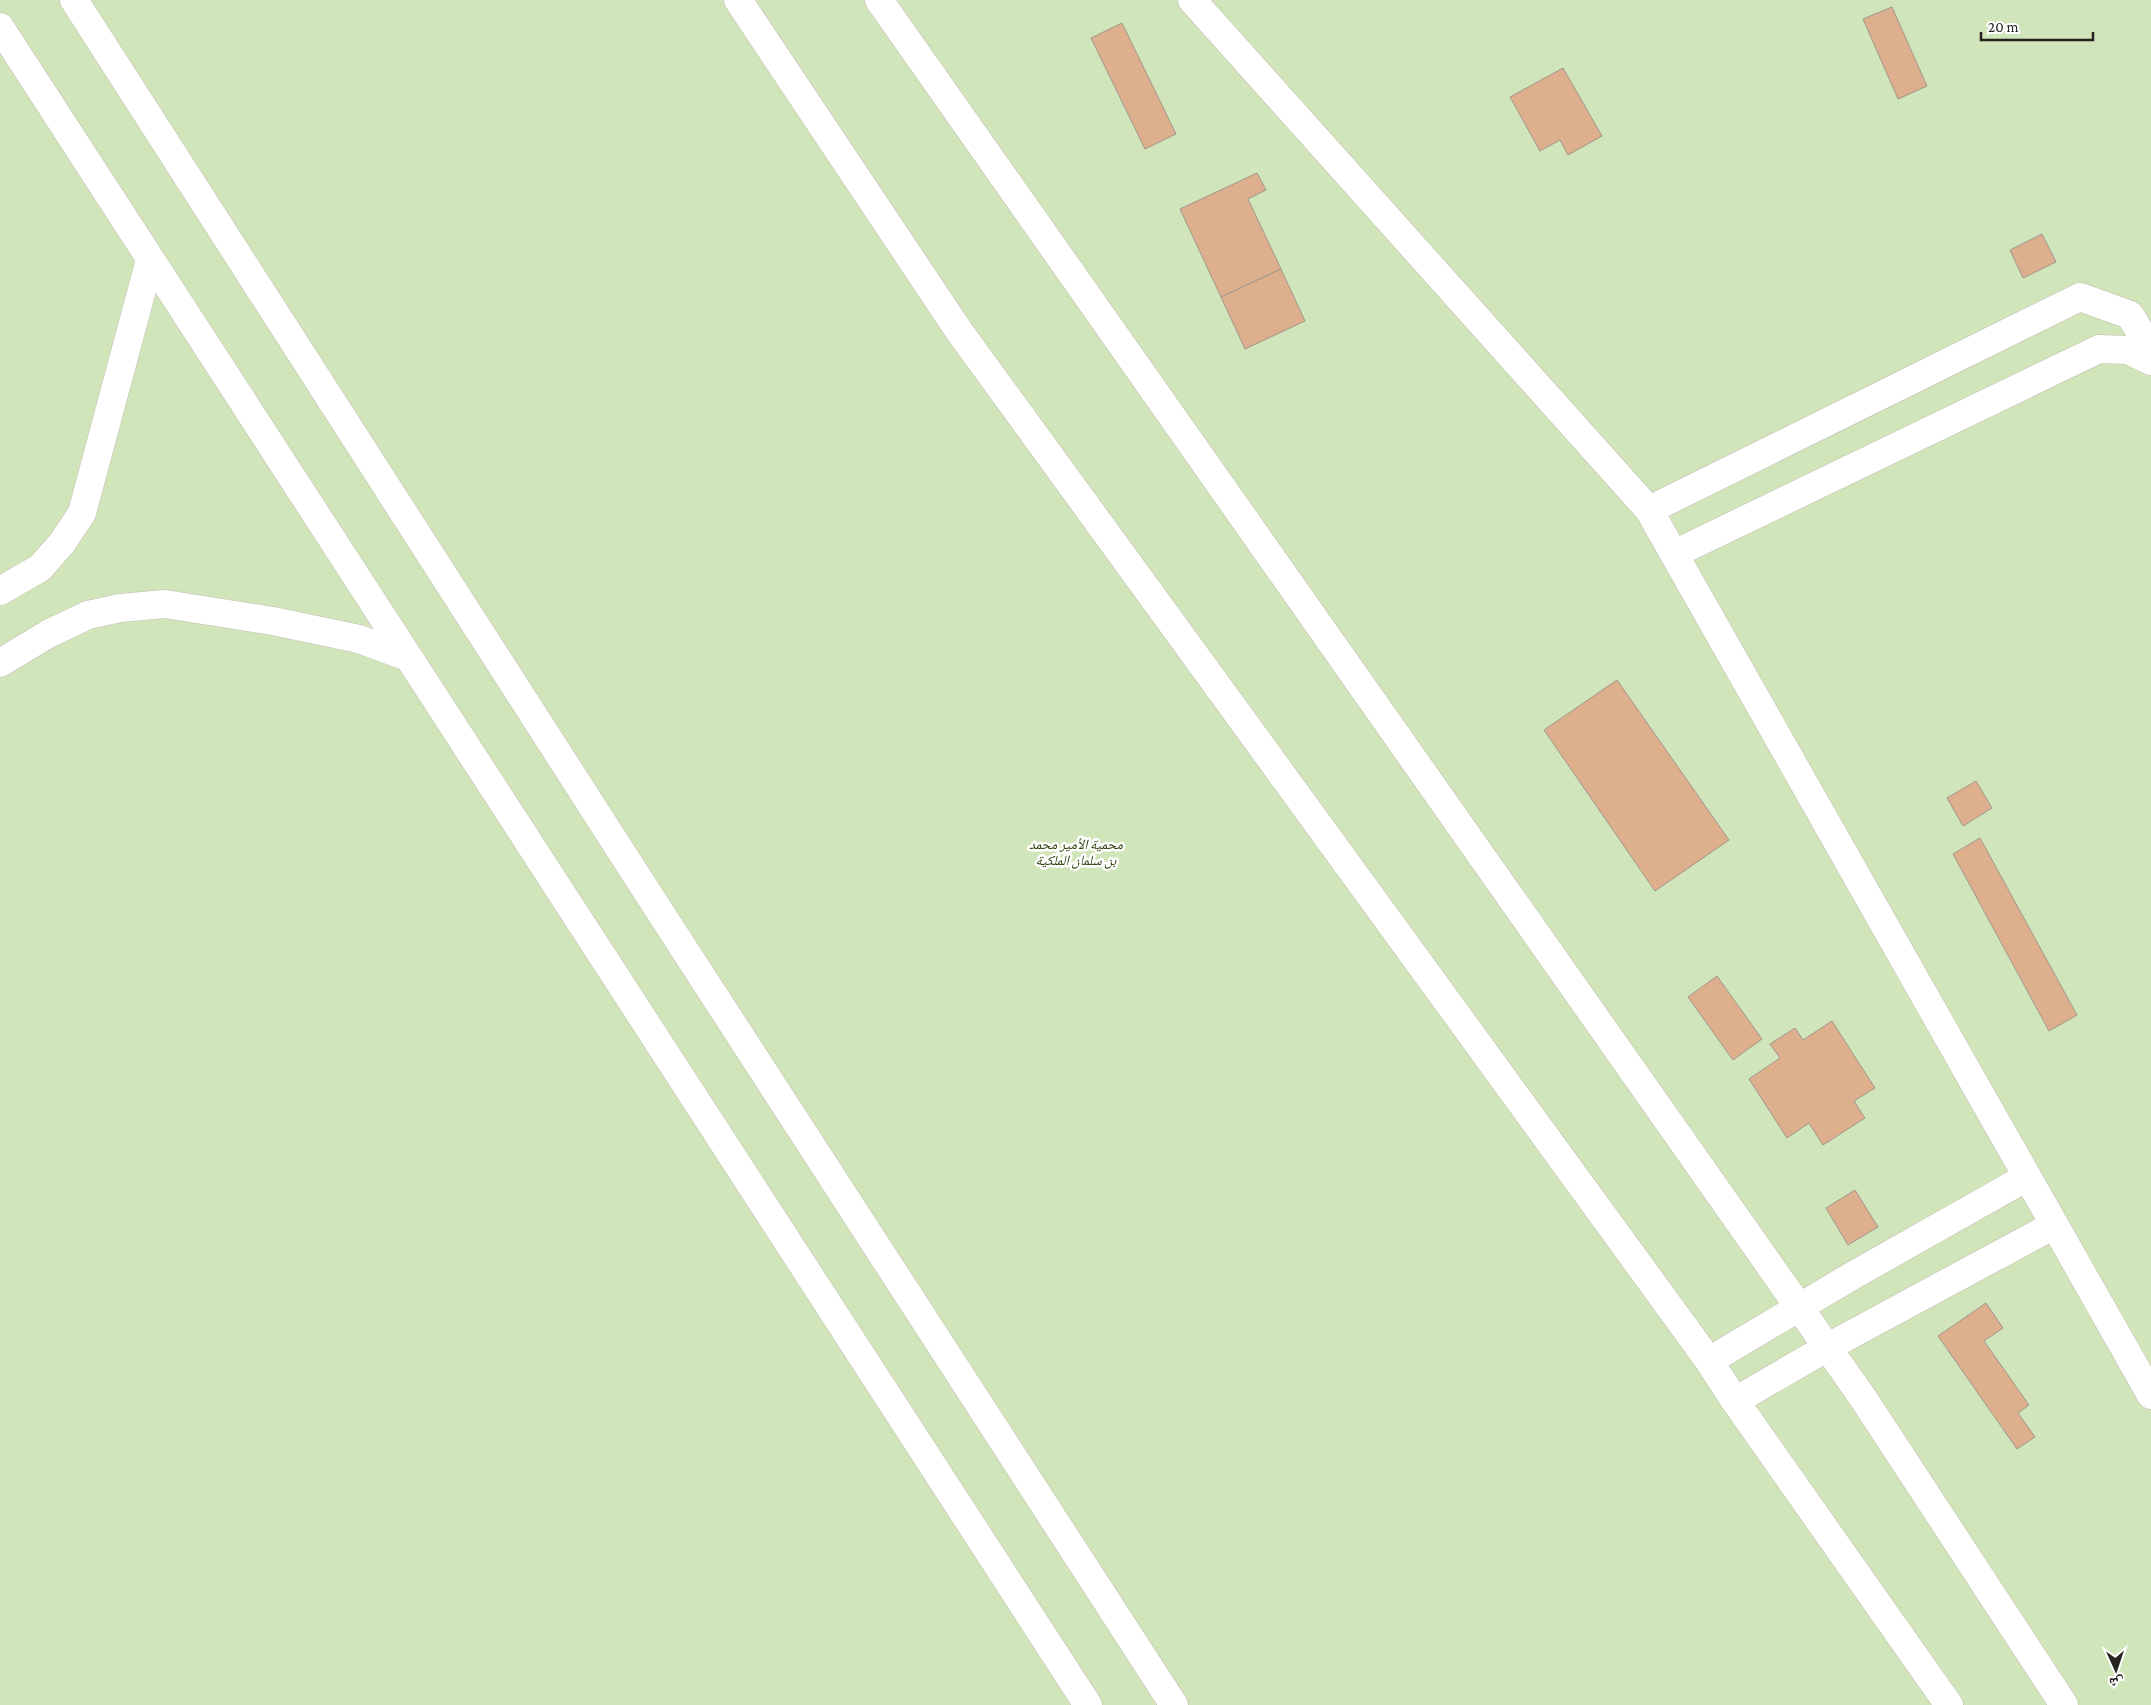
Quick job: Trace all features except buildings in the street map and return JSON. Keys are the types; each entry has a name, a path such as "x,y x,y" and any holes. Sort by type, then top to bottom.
{"street":[{"path":"74,0 646,890 1174,1705"},
{"path":"738,0 964,340 1682,1327 1709,1361 1735,1401 1949,1705"},
{"path":"879,0 1864,1398 2064,1705"},
{"path":"1192,0 1649,510 2151,1395"},
{"path":"0,27 1088,1705"},
{"path":"0,591 40,568 62,543 82,513 150,260"},
{"path":"1649,510 2080,297 2130,315 2151,350"},
{"path":"1674,554 2099,349 2128,350 2151,361"},
{"path":"0,663 48,634 88,615 120,608 165,604 273,621 359,639 408,657"},
{"path":"1709,1361 2027,1177"},
{"path":"1735,1401 1828,1347 2054,1225"}],"green space":[{"name":"محمية الأمير محمد بن سلمان الملكية","path":"0,0 2151,0 2151,1705 0,1705"}]}
